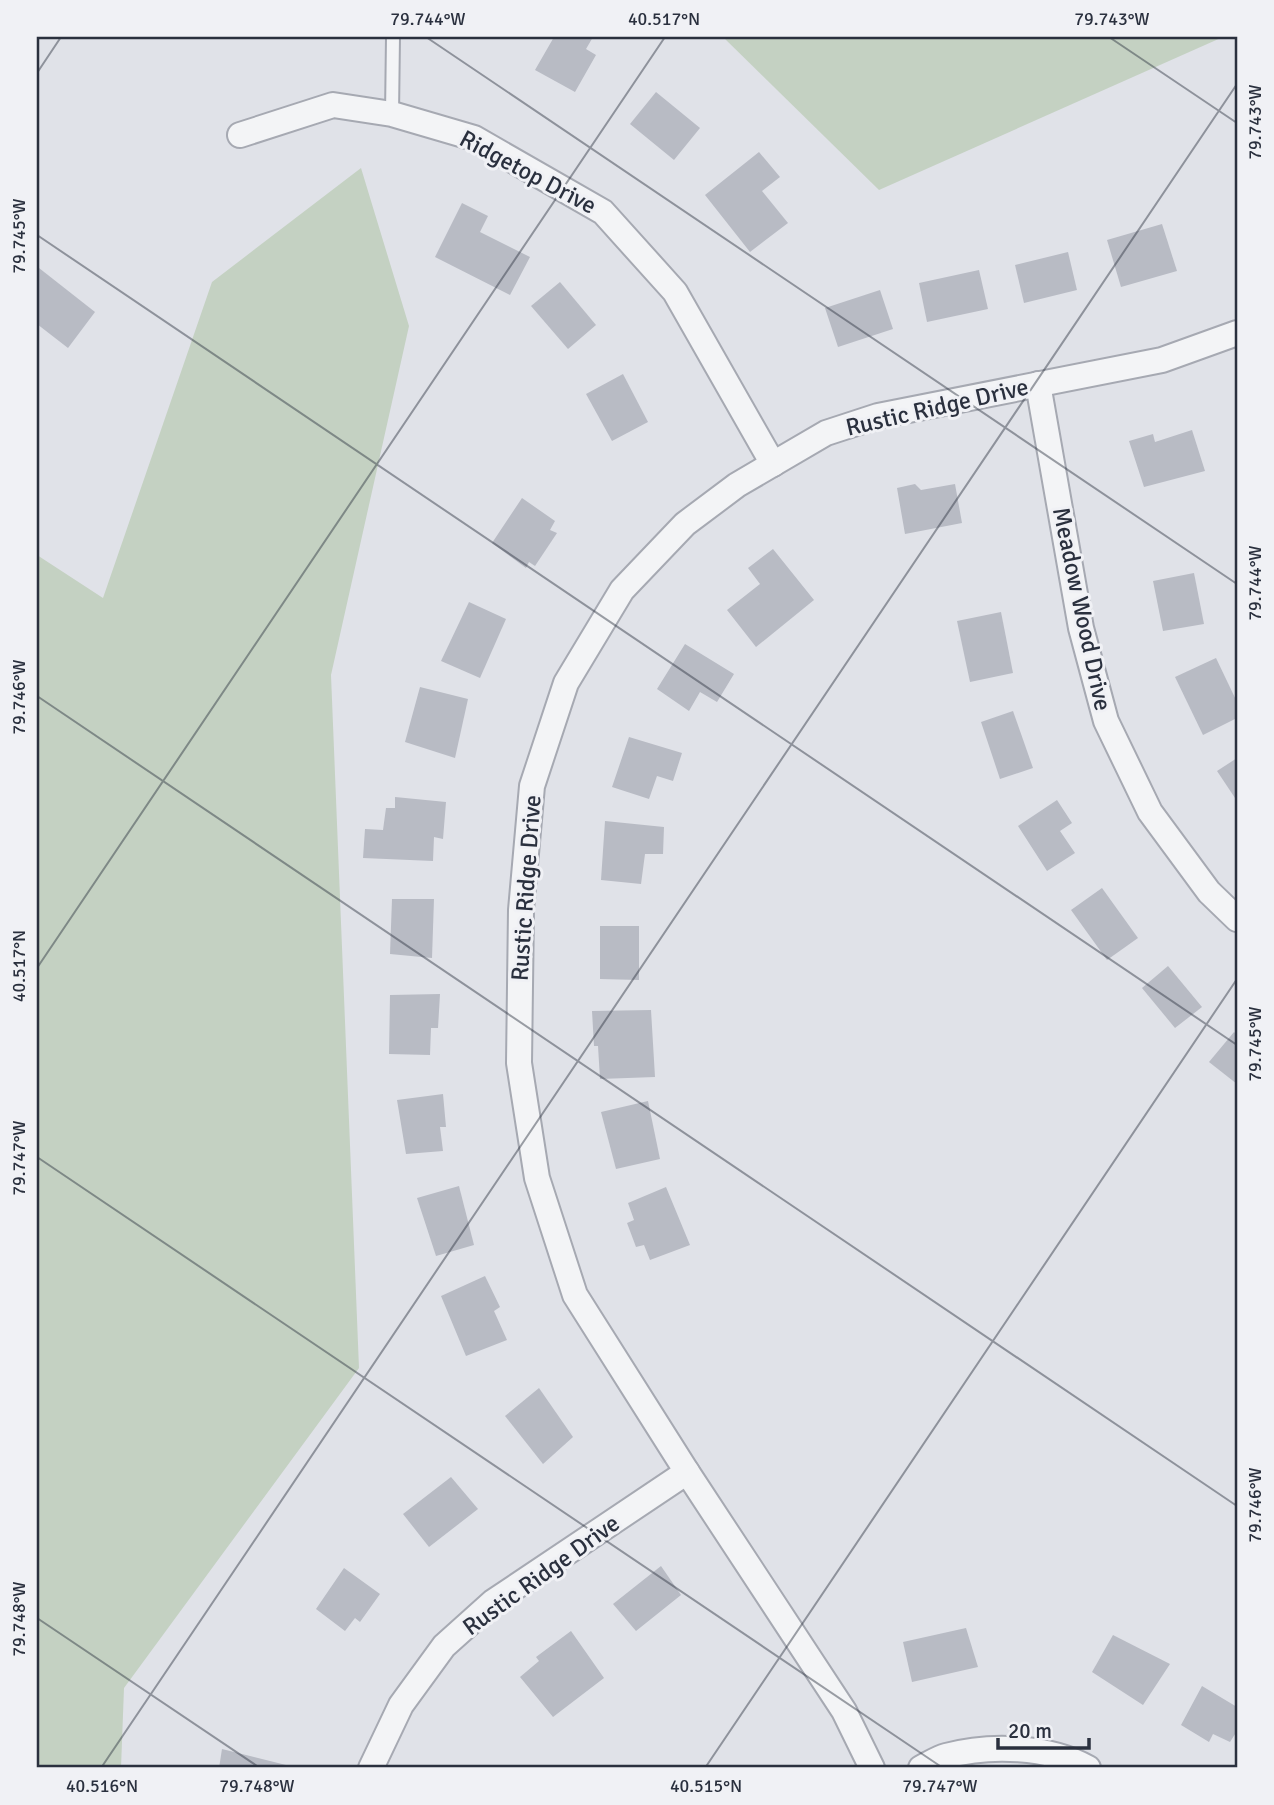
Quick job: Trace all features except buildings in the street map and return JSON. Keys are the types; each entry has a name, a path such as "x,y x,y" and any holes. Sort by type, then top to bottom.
{"street":[{"name":"Ridgetop Drive","path":"240,135 333,105 392,114 474,138 603,212 675,292 773,464"},
{"name":"Rustic Ridge Drive","path":"872,1768 844,1711 575,1295 537,1178 519,1063 521,910 532,786 566,683 622,590 685,524 737,485 826,433 878,416 1161,360 1237,332"},
{"name":"Meadow Wood Drive","path":"1038,384 1081,628 1106,721 1150,812 1209,892 1237,919"},
{"name":"Rustic Ridge Drive","path":"371,1768 401,1705 444,1646 493,1602 687,1472"},
{"path":"922,1768 944,1756 988,1749 1026,1749 1079,1763 1088,1768"}],"lane":[{"path":"392,114 394,37"}],"green space":[{"path":"723,37 1223,37 879,190"},
{"path":"361,168 409,326 331,675 359,1368 124,1688 121,1768 37,1768 37,555 103,598 212,282"}]}
